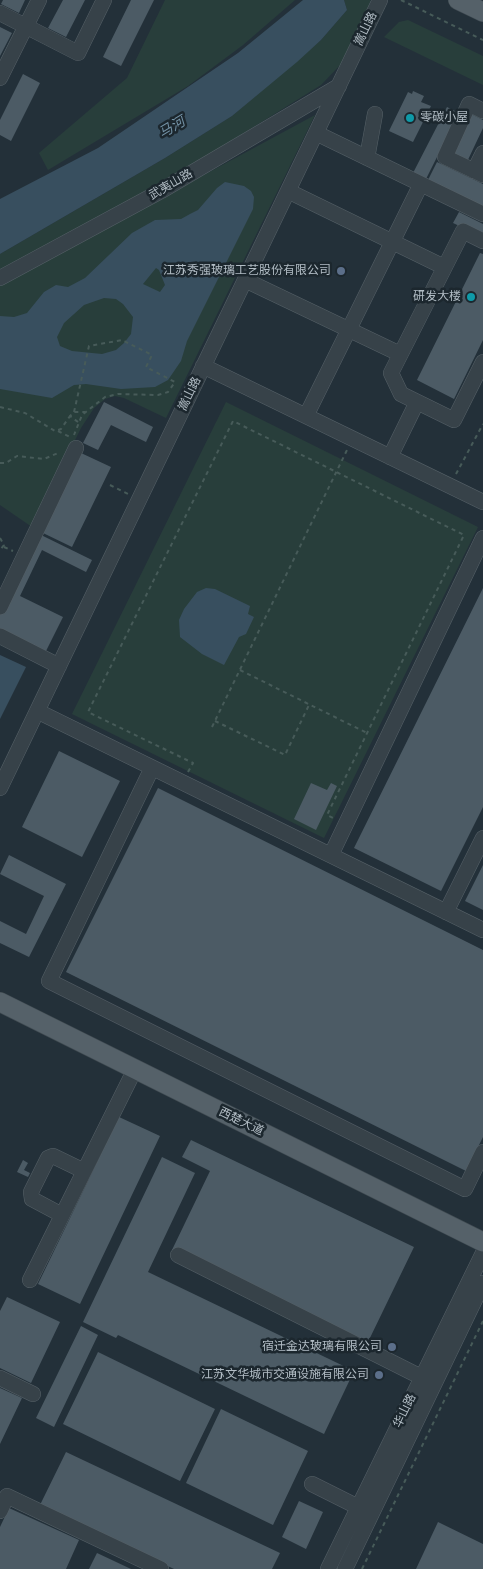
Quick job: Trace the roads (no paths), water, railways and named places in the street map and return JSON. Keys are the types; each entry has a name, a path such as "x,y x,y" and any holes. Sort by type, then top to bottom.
{"main road":[{"path":"458,0 483,12"},
{"name":"西楚大道","path":"0,1002 483,1242"}],"street":[{"path":"0,78 39,0"},
{"path":"0,13 78,53 104,0"},
{"name":"嵩山路","path":"0,788 380,0"},
{"name":"武夷山路","path":"0,278 160,191 339,86"},
{"path":"483,111 470,104 445,157 479,173 483,153"},
{"path":"367,158 375,114"},
{"path":"316,133 483,214"},
{"path":"306,416 421,184"},
{"path":"288,191 444,267"},
{"path":"483,241 462,230 390,373 401,394 454,420 483,362"},
{"path":"245,280 400,354"},
{"path":"203,366 483,502"},
{"path":"390,457 417,402"},
{"path":"0,607 73,443"},
{"path":"330,855 483,538"},
{"path":"0,636 59,666"},
{"path":"37,711 483,930"},
{"path":"152,768 49,982 465,1189 483,1152"},
{"path":"446,912 483,838"},
{"path":"30,1280 135,1069"},
{"path":"62,1215 35,1202 30,1196 48,1158 53,1156 84,1171"},
{"name":"华山路","path":"345,1569 483,1253"},
{"path":"178,1255 428,1380"},
{"name":"华山路","path":"328,1569 358,1507 483,1283"},
{"path":"0,1378 33,1394"},
{"path":"312,1484 358,1507"},
{"path":"0,1511 7,1496 161,1569"}],"water":[{"name":"马河","path":"303,0 344,0 347,10 321,40 232,116 165,158 0,254 0,199 98,148 238,53"},
{"path":"225,182 244,186 251,191 254,197 253,209 187,341 181,361 168,380 155,387 121,389 86,384 74,385 52,398 0,389 0,316 14,317 27,313 44,292 56,285 68,287 85,278 132,233 155,220 181,219 198,210 217,188","holes":["156,268 159,270 165,285 160,292 143,284","104,298 116,299 123,304 133,317 131,334 124,343 116,350 102,354 72,351 60,346 57,337 64,323 84,305"]},
{"path":"206,588 215,589 250,606 248,614 254,617 246,634 239,637 224,665 202,654 180,637 179,620 184,609 197,592"},
{"path":"0,655 26,667 0,719"}],"place":[{"name":"零碳小屋","path":"410,118"},
{"name":"江苏秀强玻璃工艺股份有限公司","path":"341,271"},
{"name":"研发大楼","path":"471,297"},
{"name":"宿迁金达玻璃有限公司","path":"392,1347"},
{"name":"江苏文华城市交通设施有限公司","path":"379,1375"}]}
